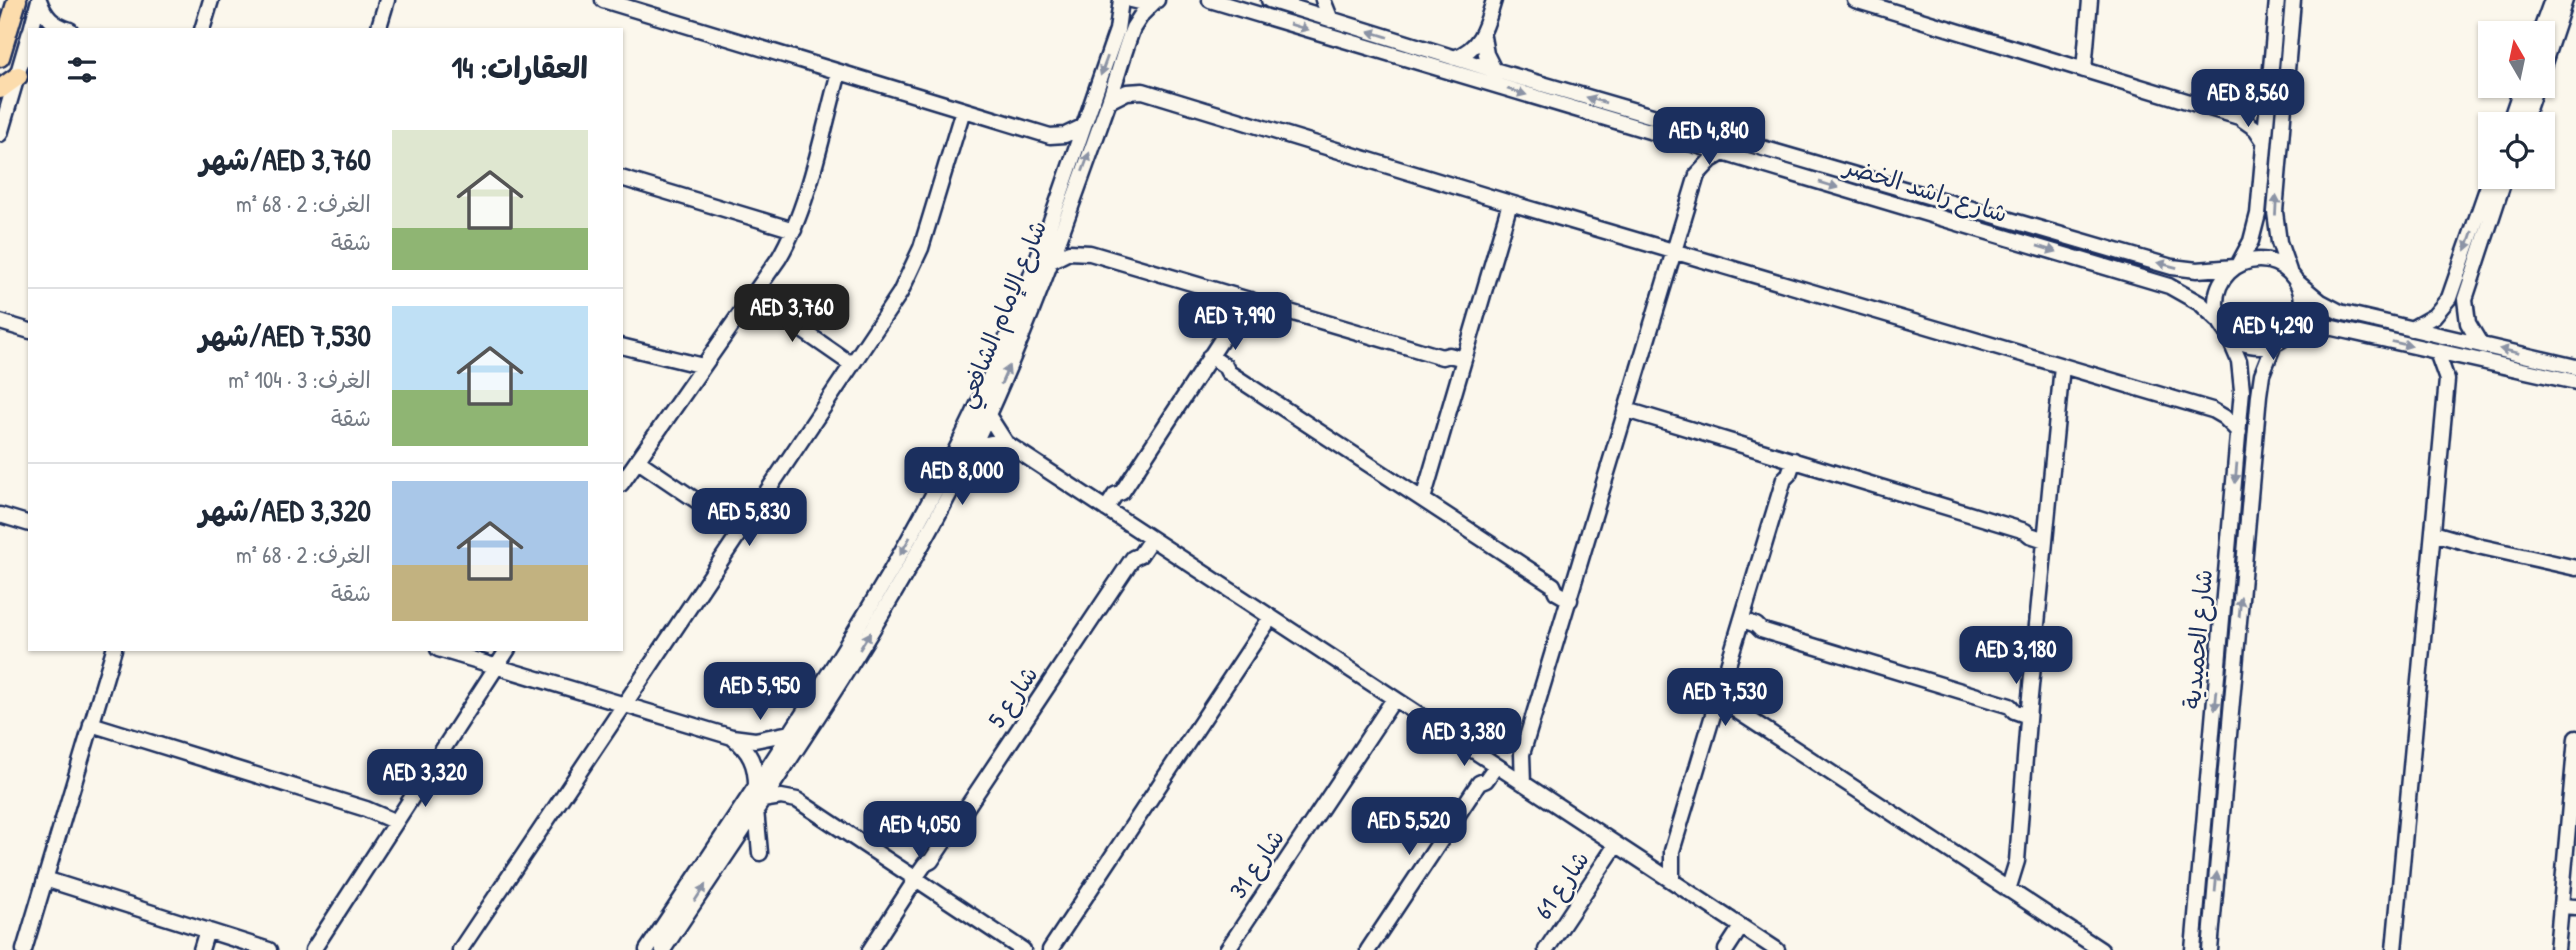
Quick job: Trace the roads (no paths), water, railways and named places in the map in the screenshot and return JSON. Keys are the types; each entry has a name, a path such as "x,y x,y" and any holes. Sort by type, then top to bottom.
{"main road":[{"path":"0,57 17,0"},
{"path":"0,89 18,76"}],"street":[{"path":"39,0 47,17 63,28"},
{"path":"31,28 39,0"},
{"path":"203,28 211,0"},
{"path":"379,28 387,0"},
{"name":"شارع الإمام الشافعي","path":"647,950 790,733 879,591 951,460 1013,324 1048,230 1117,30 1121,0"},
{"path":"1131,0 1144,3 1155,1"},
{"name":"شارع راشد الخضر","path":"1210,0 2169,286 2201,303 2218,320"},
{"name":"شارع راشد الخضر","path":"1269,0 1494,70 2172,267 2197,270 2236,266"},
{"path":"1293,7 1308,0"},
{"path":"1323,0 1331,20"},
{"path":"1494,0 1483,37 1486,54 1494,70"},
{"path":"1855,0 2239,117 2256,129 2264,141"},
{"path":"1908,16 1910,0"},
{"path":"2084,70 2090,0"},
{"path":"2277,0 2255,228 2236,266 2226,275 2216,296 2218,320 2228,335 2250,346 2274,344 2288,336 2314,328 2333,328 2576,382"},
{"path":"2288,336 2302,310 2301,290 2278,242 2275,212 2293,0"},
{"path":"2544,21 2552,0"},
{"path":"2555,30 2565,0"},
{"path":"607,1 1049,136 1065,135 1082,127"},
{"name":"شارع الإمام الشافعي","path":"669,946 891,598 941,511 988,415 1025,329 1133,28 1155,1"},
{"path":"1454,58 1470,50 1483,37"},
{"path":"0,134 28,38"},
{"path":"1121,65 1143,91"},
{"path":"623,481 779,258 794,230 839,72"},
{"path":"1109,101 1127,92 1143,91 1510,203 2212,410 2224,417 2239,432"},
{"path":"2239,117 2252,112 2268,98"},
{"path":"460,950 900,293 915,264 963,110"},
{"path":"1049,136 1062,148 1070,163"},
{"path":"1686,143 1694,155 1698,175"},
{"path":"1523,783 1522,754 1698,175 1710,160 1723,153"},
{"path":"623,179 794,230"},
{"path":"2481,345 2468,323 2465,299 2490,189"},
{"path":"2411,329 2434,316 2449,298 2490,199 2497,189"},
{"path":"1423,499 1510,203"},
{"path":"1063,224 1074,239 1090,253"},
{"path":"1051,261 1069,252 1090,253 1442,357 1449,355 1462,363"},
{"path":"2236,266 2259,260 2280,265 2321,302 2340,312 2576,367"},
{"path":"753,296 851,364"},
{"path":"1109,511 1115,495 1122,492 1235,319 1234,312 1246,299"},
{"path":"0,322 28,330"},
{"name":"شارع الحميدية","path":"2193,950 2242,390 2239,361 2228,335"},
{"name":"شارع الحميدية","path":"2210,950 2259,395 2262,374 2274,344"},
{"path":"623,347 700,370"},
{"path":"2394,950 2447,380 2437,352"},
{"path":"2447,380 2458,368 2472,359"},
{"path":"1208,360 1225,366 1228,372 1553,585 1556,592 1571,596"},
{"path":"2008,890 2017,861 2062,366"},
{"path":"2212,410 2232,402 2242,390"},
{"path":"1627,410 2025,531 2032,536 2046,535"},
{"path":"988,415 1006,443 1777,950"},
{"path":"972,447 1006,443"},
{"path":"1672,881 1672,851 1784,479 1789,474 1789,459"},
{"path":"638,461 740,530"},
{"path":"0,514 28,523"},
{"name":"شارع 5","path":"870,950 918,880 931,867 931,861 1133,558 1133,551 1147,536"},
{"path":"2433,536 2576,568"},
{"path":"1050,950 1271,618"},
{"path":"1742,624 1756,625 1761,630 2010,706 2014,711 2029,711"},
{"path":"24,950 113,651"},
{"path":"445,651 732,737 755,740 790,733"},
{"path":"313,950 507,651"},
{"name":"شارع 31","path":"1227,950 1394,699"},
{"path":"1717,700 1730,712 1737,711 2101,950"},
{"path":"91,724 366,809 396,821"},
{"path":"732,737 748,752 753,762 756,785"},
{"path":"2557,950 2566,902 2576,738"},
{"path":"1368,950 1479,783 1479,776 1522,754"},
{"path":"781,770 797,800 1023,950"},
{"path":"760,853 759,804 781,797 797,800"},
{"name":"شارع 61","path":"1546,950 1616,845"},
{"path":"1657,871 1666,855 1672,851"},
{"path":"45,879 269,950"},
{"path":"2566,902 2576,907"},
{"path":"1726,950 1741,927"},
{"path":"201,950 207,930"}]}
